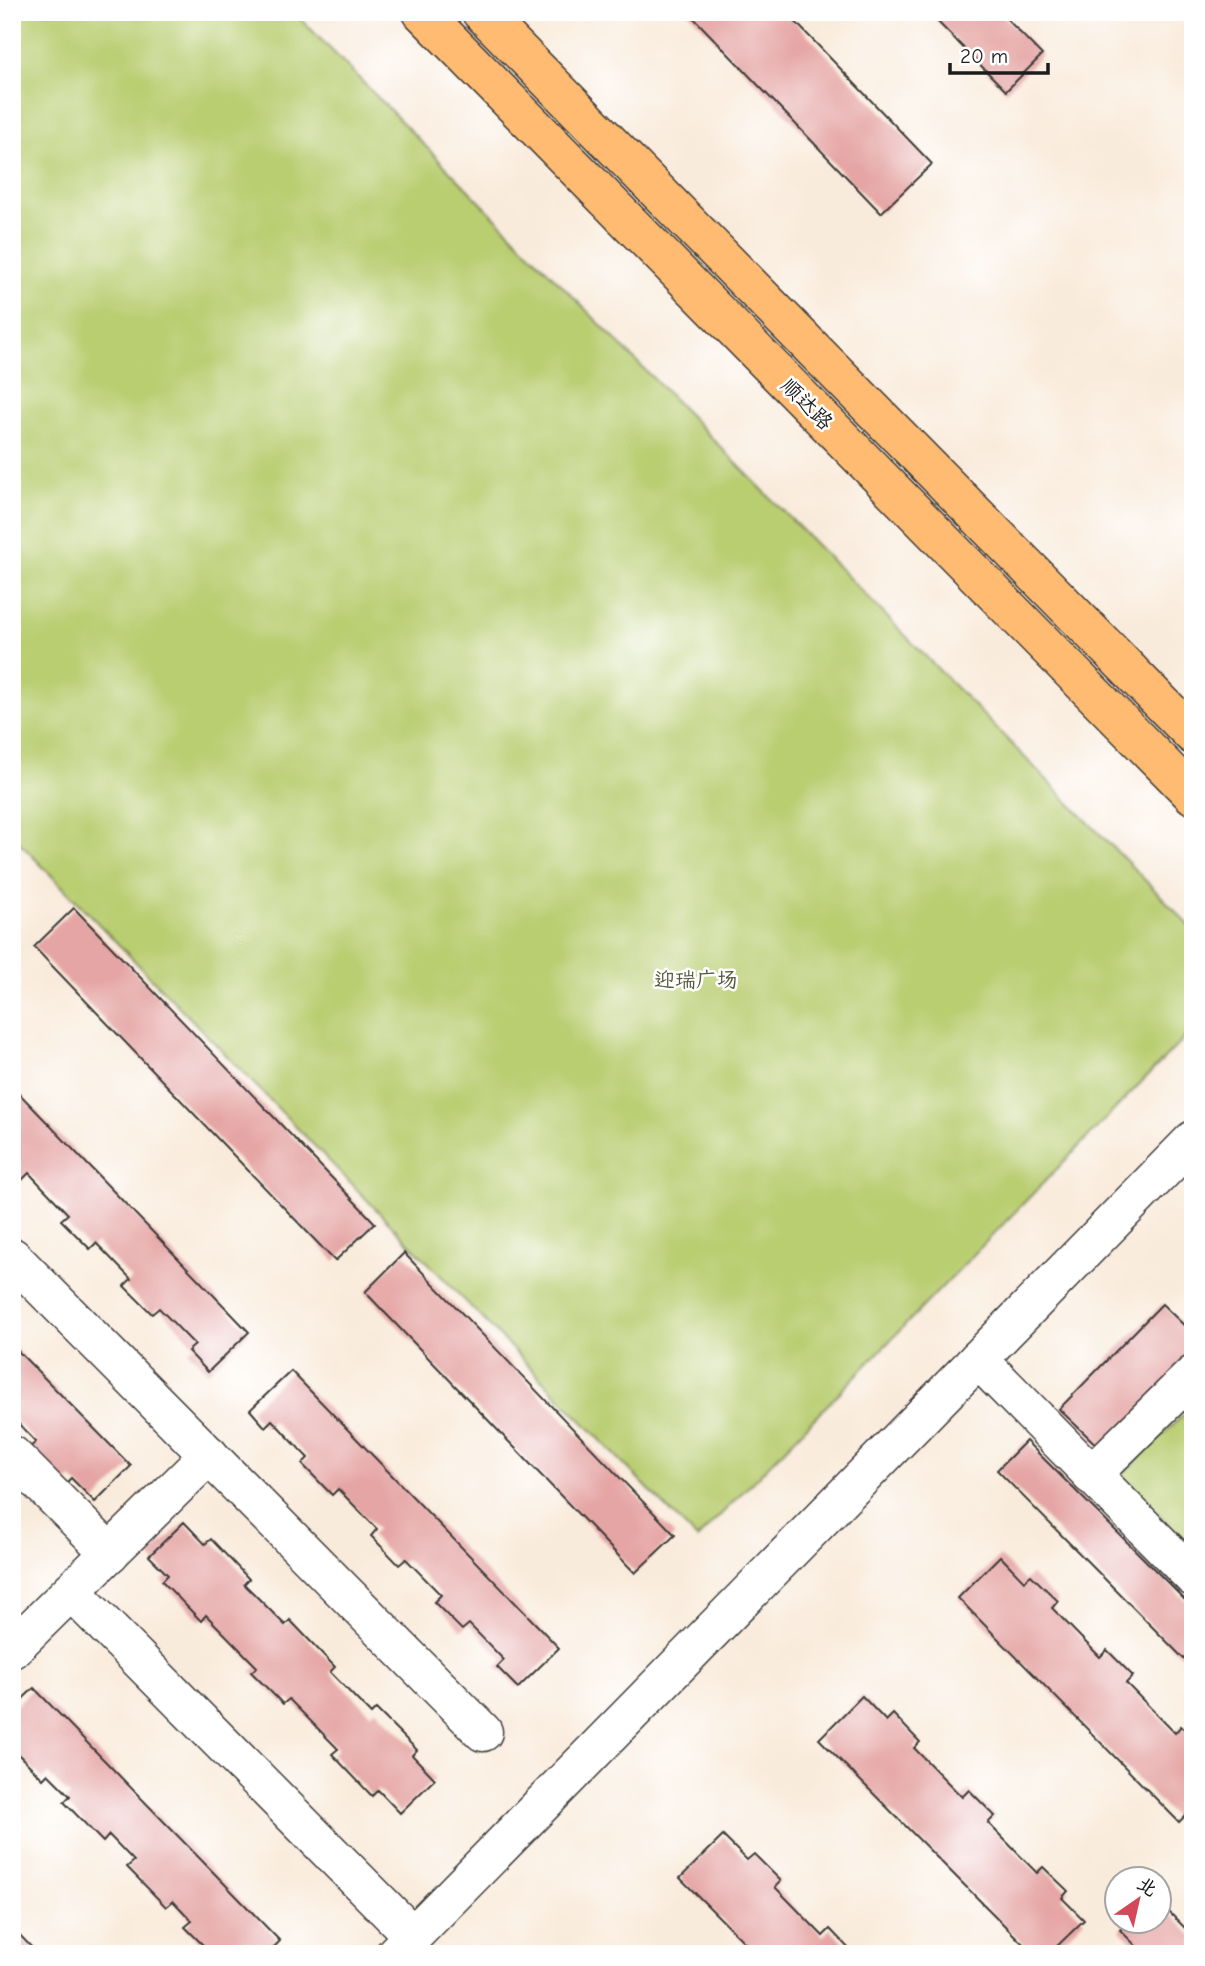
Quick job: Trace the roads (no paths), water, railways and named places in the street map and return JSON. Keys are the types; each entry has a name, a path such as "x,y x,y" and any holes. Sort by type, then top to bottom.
{"main road":[{"name":"顺达路","path":"422,12 1193,795"},
{"name":"顺达路","path":"481,12 1193,735"}],"street":[{"path":"71,1591 404,1945 1193,1140"},
{"path":"12,1257 483,1732"},
{"path":"978,1359 1193,1577"},
{"path":"1091,1475 1193,1375"},
{"path":"12,1455 110,1553"},
{"path":"12,1649 209,1455"}],"park label":[{"name":"迎瑞广场","path":"696,980"}]}
